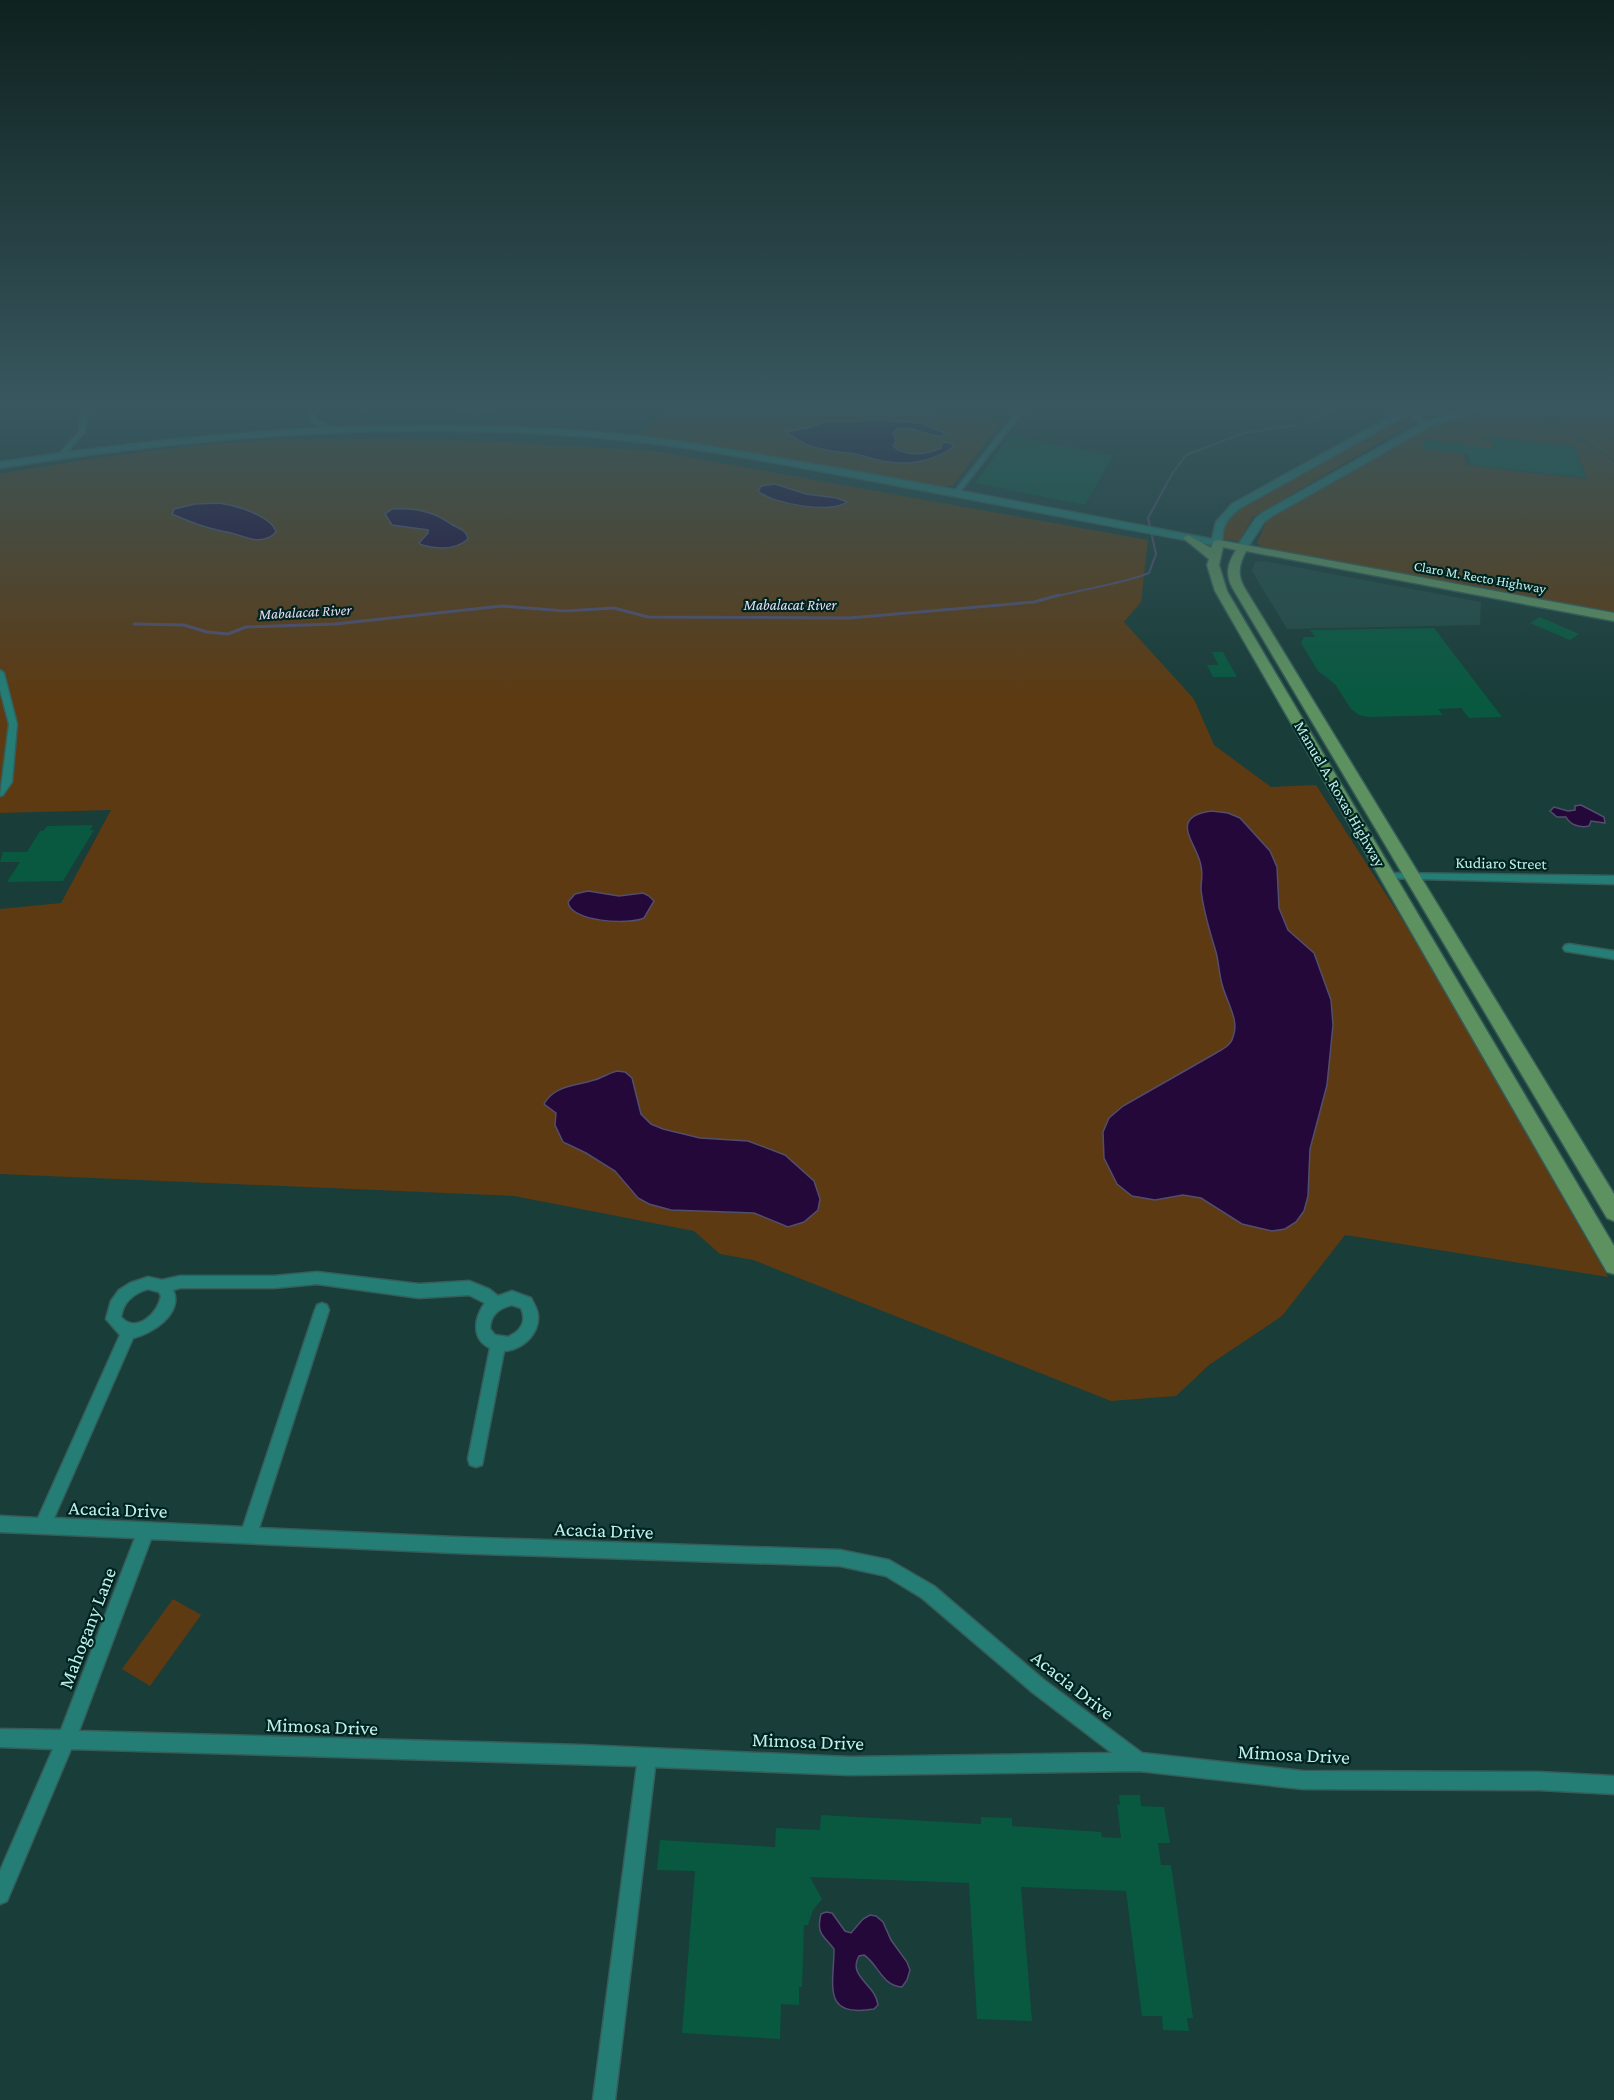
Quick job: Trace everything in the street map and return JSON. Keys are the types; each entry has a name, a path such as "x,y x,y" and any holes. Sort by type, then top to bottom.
{"main road":[{"path":"1008,503 1217,544 1238,554 1260,520 1288,503"},
{"path":"1188,538 1207,550 1217,544 1228,513 1241,503"},
{"name":"Manuel A. Roxas Highway","path":"1217,544 1213,565 1221,591 1614,1265"},
{"name":"Manuel A. Roxas Highway","path":"1238,554 1232,567 1232,577 1238,588 1614,1212"},
{"name":"Claro M. Recto Highway","path":"1238,554 1255,558 1317,562 1614,617"}],"street":[{"path":"0,673 5,698 12,716 7,782 0,793"},
{"name":"Kudiaro Street","path":"1387,876 1614,880"},
{"path":"1569,948 1614,955"},
{"path":"163,1286 169,1298 163,1313 148,1326 129,1331 122,1329 113,1319 117,1303 122,1296 139,1285 148,1283 163,1286 180,1282 274,1282 317,1278 419,1291 469,1288 484,1294 496,1303"},
{"path":"512,1298 526,1304 532,1316 532,1324 523,1338 498,1345 486,1337 483,1330 484,1316 496,1303 512,1298"},
{"path":"248,1536 322,1310"},
{"path":"42,1527 129,1331"},
{"path":"476,1459 498,1345"},
{"name":"Acacia Drive","path":"0,1524 248,1536 840,1558 889,1568 928,1592 1038,1686 1139,1762"},
{"name":"Mahogany Lane","path":"0,1894 66,1740 146,1531"},
{"name":"Mimosa Drive","path":"0,1738 648,1757 850,1766 1139,1762 1303,1780 1539,1781 1614,1785"},
{"path":"604,2100 648,1757"}],"shaded area":[{"path":"0,503 943,503 1148,540 1141,602 1124,622 1194,699 1214,745 1271,787 1316,785 1425,955 1608,1277 1345,1235 1282,1316 1209,1365 1176,1396 1111,1401 753,1260 720,1254 694,1231 514,1196 0,1174 0,909 61,903 111,810 0,813"},
{"path":"219,503 260,516 273,526 276,532 264,539 252,539 206,527 172,514 174,509 195,504"},
{"path":"788,503 845,503 829,507"},
{"path":"1247,503 1277,503 1253,517 1239,541 1222,539 1226,522 1236,509"},
{"path":"1297,503 1614,503 1614,612 1273,550 1257,543 1267,520"},
{"path":"392,509 430,513 462,530 468,539 463,543 446,548 422,545 419,543 428,530 392,525 385,514"},
{"path":"1263,561 1481,602 1480,625 1287,629 1252,571 1255,562"},
{"path":"1581,805 1604,817 1605,823 1591,821 1589,826 1579,826 1570,822 1566,817 1557,817 1550,811 1554,807 1568,811 1575,810 1575,806"},
{"path":"1212,811 1228,813 1240,818 1270,851 1277,867 1279,908 1288,930 1314,953 1331,1000 1333,1025 1327,1085 1310,1149 1308,1196 1304,1211 1296,1222 1285,1229 1272,1231 1242,1224 1201,1198 1183,1195 1155,1200 1132,1196 1117,1184 1104,1158 1103,1132 1109,1118 1123,1106 1224,1048 1235,1031 1234,1017 1222,984 1203,905 1201,866 1188,832 1190,819 1198,814"},
{"path":"588,891 619,896 643,893 654,901 644,918 626,921 601,920 589,918 571,909 568,902 575,894"},
{"path":"617,1071 625,1072 632,1078 641,1114 651,1124 700,1138 748,1141 785,1155 814,1181 820,1199 818,1210 804,1222 788,1227 754,1213 671,1210 649,1204 638,1198 615,1171 563,1142 555,1125 556,1113 544,1104 554,1093 566,1087"},
{"path":"173,1599 201,1615 150,1686 122,1669"},
{"path":"832,1913 845,1931 851,1933 863,1919 870,1915 876,1916 883,1922 891,1940 907,1962 910,1970 902,1987 890,1983 869,1959 864,1955 859,1956 856,1963 857,1970 873,1991 878,2005 874,2009 845,2008 834,1996 834,1949 822,1934 819,1926 821,1914"}],"building":[{"path":"1540,617 1579,634 1570,640 1530,623"},
{"path":"1434,628 1502,717 1469,718 1461,708 1438,709 1443,715 1369,717 1359,715 1351,709 1335,684 1318,671 1301,643 1304,637 1315,637 1310,630"},
{"path":"1212,652 1223,652 1237,677 1213,677 1207,665 1218,665"},
{"path":"93,825 90,830 94,830 63,881 7,882 20,862 0,862 3,852 27,852 40,831 47,826"},
{"path":"1119,1795 1140,1795 1141,1806 1164,1807 1170,1843 1158,1843 1161,1865 1171,1865 1193,2018 1187,2018 1189,2031 1163,2030 1162,2016 1142,2016 1126,1891 1021,1887 1032,2021 977,2019 969,1883 810,1877 822,1899 813,1910 808,1925 804,1925 802,1987 799,1987 799,2005 781,2004 780,2039 682,2033 695,1871 657,1870 660,1840 775,1847 776,1828 820,1830 821,1815 981,1824 981,1817 1012,1818 1012,1826 1101,1832 1102,1837 1121,1838 1117,1804 1120,1805"}],"waterway":[{"name":"Mabalacat River","path":"1054,597 1126,581 1149,573 1156,554 1148,518 1156,503"},
{"name":"Mabalacat River","path":"134,624 184,625 207,632 228,634 246,627 335,624 502,606 565,611 614,608 648,617 849,618 1034,602 1059,595"}]}
